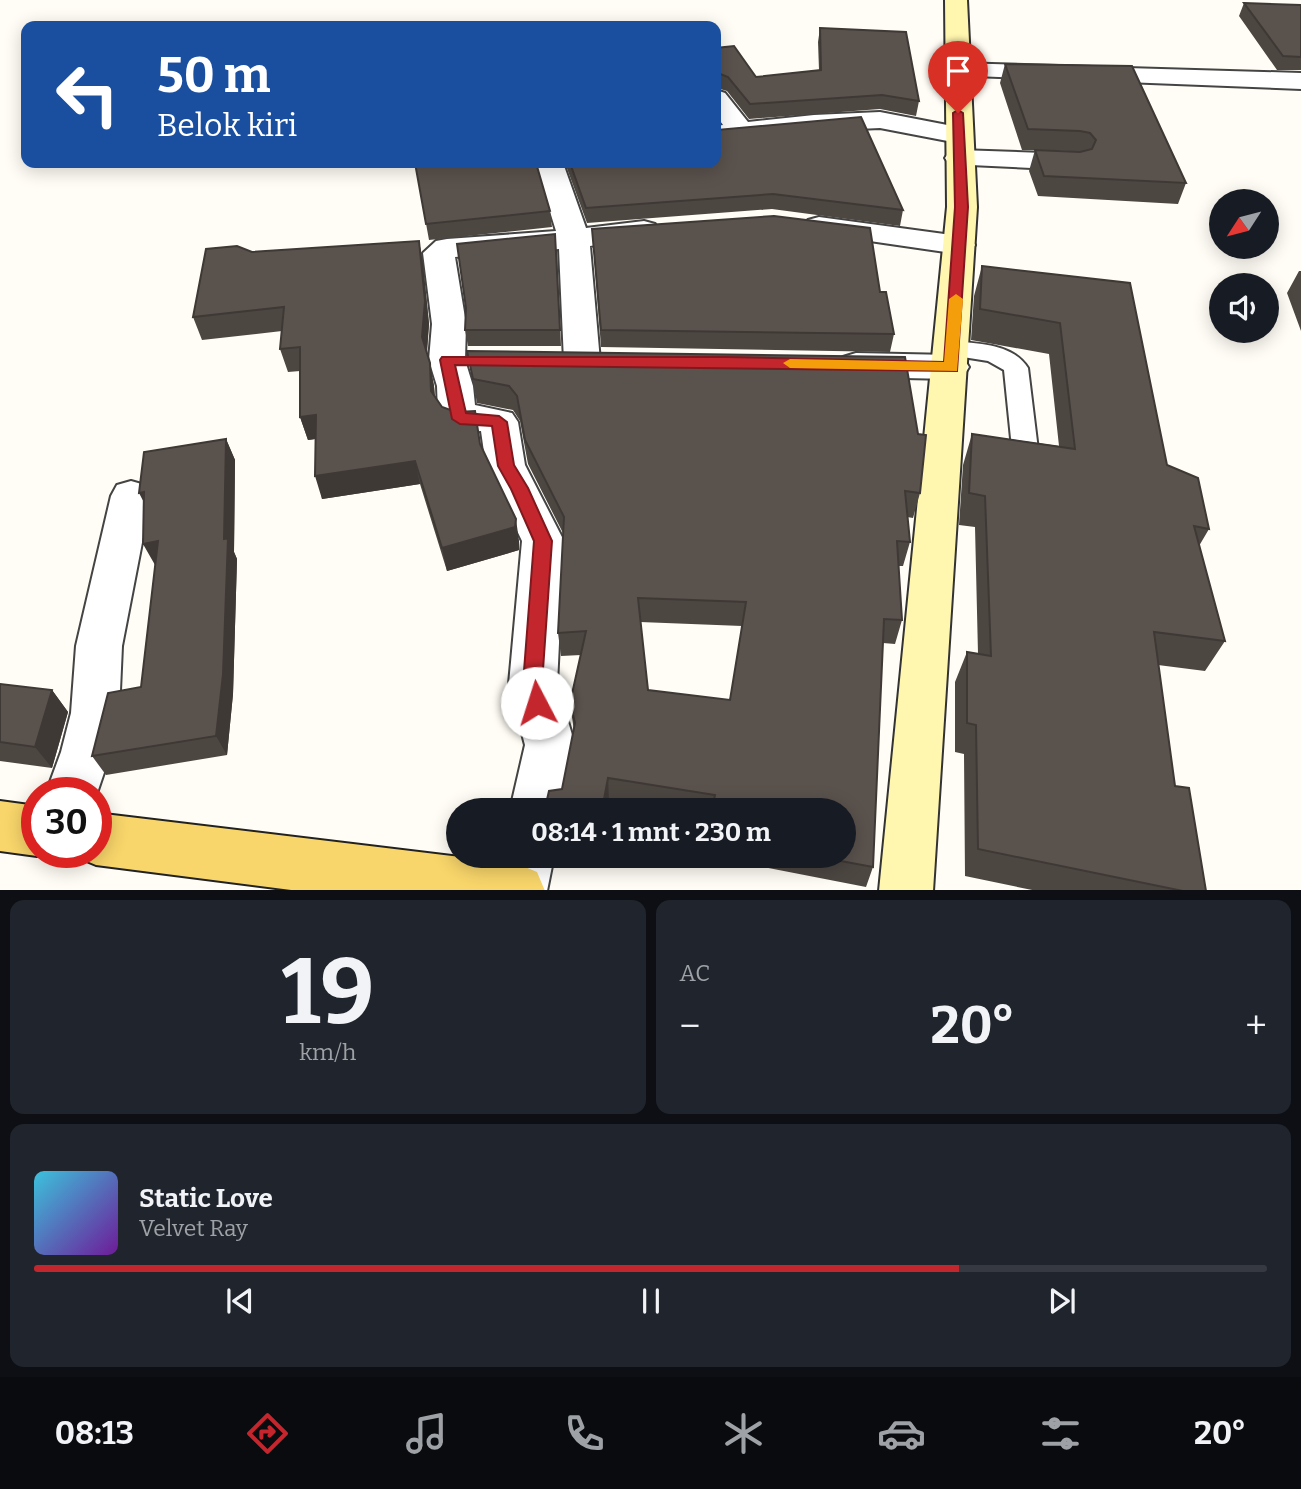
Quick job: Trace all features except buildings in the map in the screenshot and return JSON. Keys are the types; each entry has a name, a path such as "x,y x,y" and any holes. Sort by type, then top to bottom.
{"main road":[{"path":"0,826 21,829"},
{"path":"112,841 511,890"}],"street":[{"path":"906,890 952,358 962,207 956,0"},
{"path":"957,70 1301,81"},
{"path":"721,112 728,132 814,122 880,120 959,146 1073,162"},
{"path":"551,168 574,239 582,361"},
{"path":"786,222 959,245"},
{"path":"539,798 550,745 533,684 543,541 506,466 499,422 480,418 460,419 461,360 426,252 447,248 574,239 678,225"},
{"path":"819,364 952,358"},
{"path":"77,777 95,713 99,646 131,496"},
{"path":"519,890 524,868"}],"lane":[{"path":"952,358 999,355 1010,360 1016,368 1026,458"}],"slow traffic":[{"path":"790,363 951,367 956,299"}],"route":[{"path":"537,703 533,684 543,541 506,466 499,422 480,418 460,419 455,386 447,360 951,367 962,207 958,113"}]}
